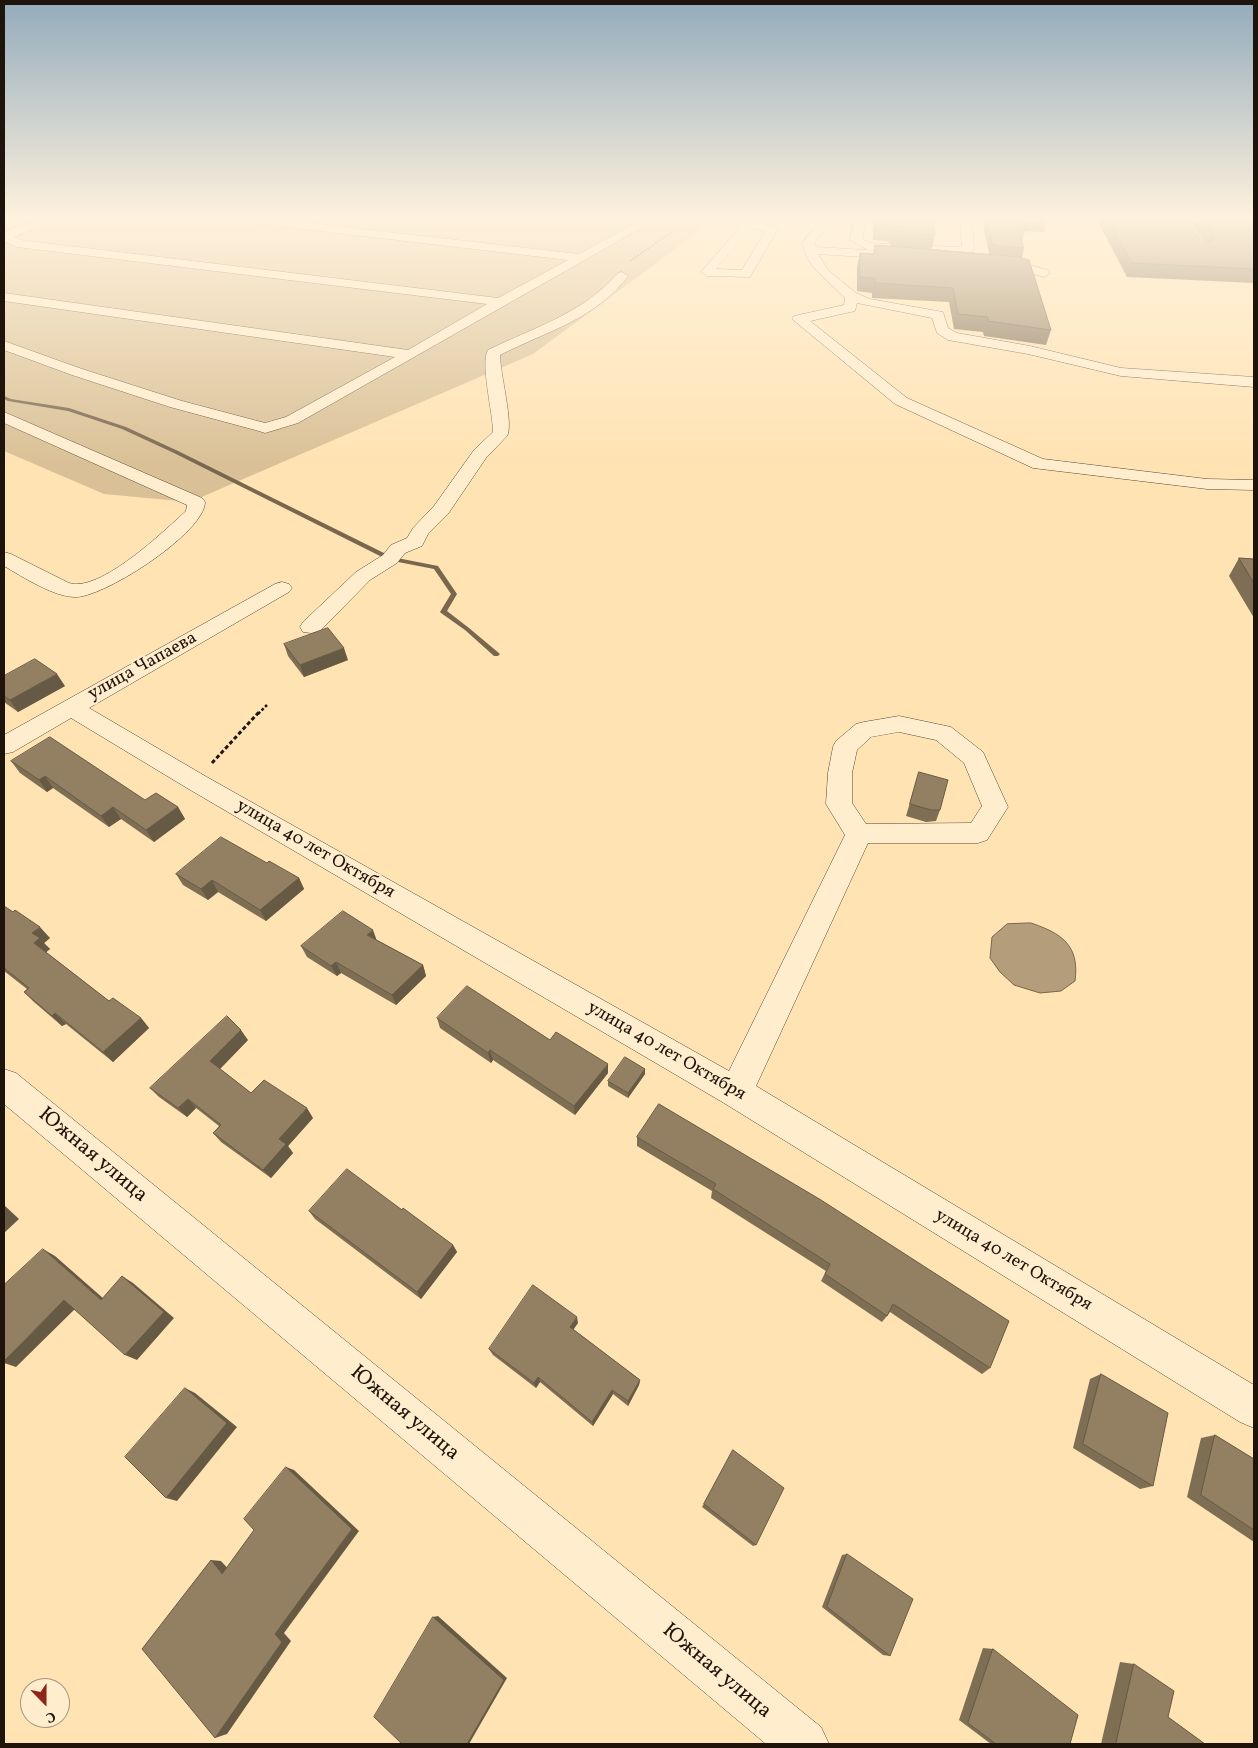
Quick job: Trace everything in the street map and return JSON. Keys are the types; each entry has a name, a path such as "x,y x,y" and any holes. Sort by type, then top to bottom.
{"street":[{"path":"36,302 410,355"},
{"path":"4,345 77,372 176,404 265,428 292,420 410,355 500,302"},
{"path":"311,627 363,576 390,559 398,549 415,542 420,532 441,510 480,454 501,433 502,416 492,370 493,354 512,343 579,314 595,302"},
{"path":"851,302 850,308 799,319 901,401 1039,464 1207,484 1254,485"},
{"path":"868,302 922,310 938,316 942,330 953,337 961,339 1030,350 1121,372 1254,382"},
{"path":"4,417 196,502 195,510 175,532 149,555 121,573 96,585 77,591 64,588 4,558"},
{"name":"улица Чапаева","path":"9,736 70,707 282,588"},
{"name":"улица 40 лет Октября","path":"70,707 196,782 736,1092 1254,1408"},
{"path":"898,724 943,734 974,758 995,807 978,833 890,831 859,834 839,804 840,773 846,747 864,730 898,724"},
{"path":"736,1092 859,834"},
{"name":"Южная улица","path":"4,1084 804,1744"}],"path":[{"path":"196,782 250,721 267,705"}],"shaded area":[{"path":"4,302 604,302 533,354 190,502 104,494 4,451"},
{"path":"1031,923 1059,936 1071,949 1076,969 1075,981 1061,991 1040,993 1014,985 1000,972 990,958 992,937 1007,924"}],"building":[{"path":"956,302 1042,302 1051,330 988,321 988,317 958,314"},
{"path":"1239,558 1254,559 1254,583"},
{"path":"328,628 344,648 300,665 284,644"},
{"path":"35,659 57,674 10,700 4,696 4,676"},
{"path":"50,737 145,800 156,793 178,807 146,830 113,807 101,816 45,776 39,780 11,761"},
{"path":"919,772 948,780 940,810 931,810 910,804"},
{"path":"221,837 267,863 269,861 299,878 260,910 212,880 201,889 176,874"},
{"path":"4,906 13,912 15,910 40,927 32,933 40,938 34,943 109,1001 113,998 141,1018 103,1052 55,1013 52,1016 24,992 29,988 4,968"},
{"path":"343,911 373,930 367,935 423,965 392,995 336,962 331,966 301,946"},
{"path":"467,986 550,1040 556,1032 608,1064 574,1106 490,1050 488,1053 437,1018"},
{"path":"227,1016 241,1030 210,1061 251,1093 264,1080 307,1108 279,1139 286,1144 263,1170 213,1133 221,1125 188,1099 178,1108 150,1088"},
{"path":"625,1057 645,1069 628,1093 608,1081"},
{"path":"659,1104 821,1200 1009,1321 990,1368 893,1304 887,1316 825,1274 830,1264 713,1189 716,1184 637,1137"},
{"path":"347,1169 453,1245 417,1292 309,1211"},
{"path":"43,1249 101,1300 122,1276 164,1312 125,1355 64,1300 4,1361 4,1285"},
{"path":"533,1285 577,1317 570,1327 640,1380 628,1401 612,1390 592,1422 538,1377 534,1383 489,1349"},
{"path":"1101,1374 1168,1413 1153,1486 1083,1444"},
{"path":"185,1388 227,1423 166,1498 125,1457"},
{"path":"1215,1435 1254,1459 1254,1530 1201,1495"},
{"path":"733,1450 784,1488 756,1545 704,1504"},
{"path":"286,1467 352,1529 275,1634 282,1642 215,1738 142,1649 211,1560 222,1574 254,1530 244,1519"},
{"path":"847,1554 913,1599 890,1656 827,1607"},
{"path":"433,1617 504,1680 467,1744 402,1744 374,1717"},
{"path":"993,1649 1078,1715 1070,1744 996,1744 968,1723"},
{"path":"1134,1664 1174,1691 1168,1717 1205,1744 1116,1744"}],"waterway":[{"path":"4,397 10,400 69,410 124,428 390,559 436,567 454,594 443,612 467,629 496,654"}]}
